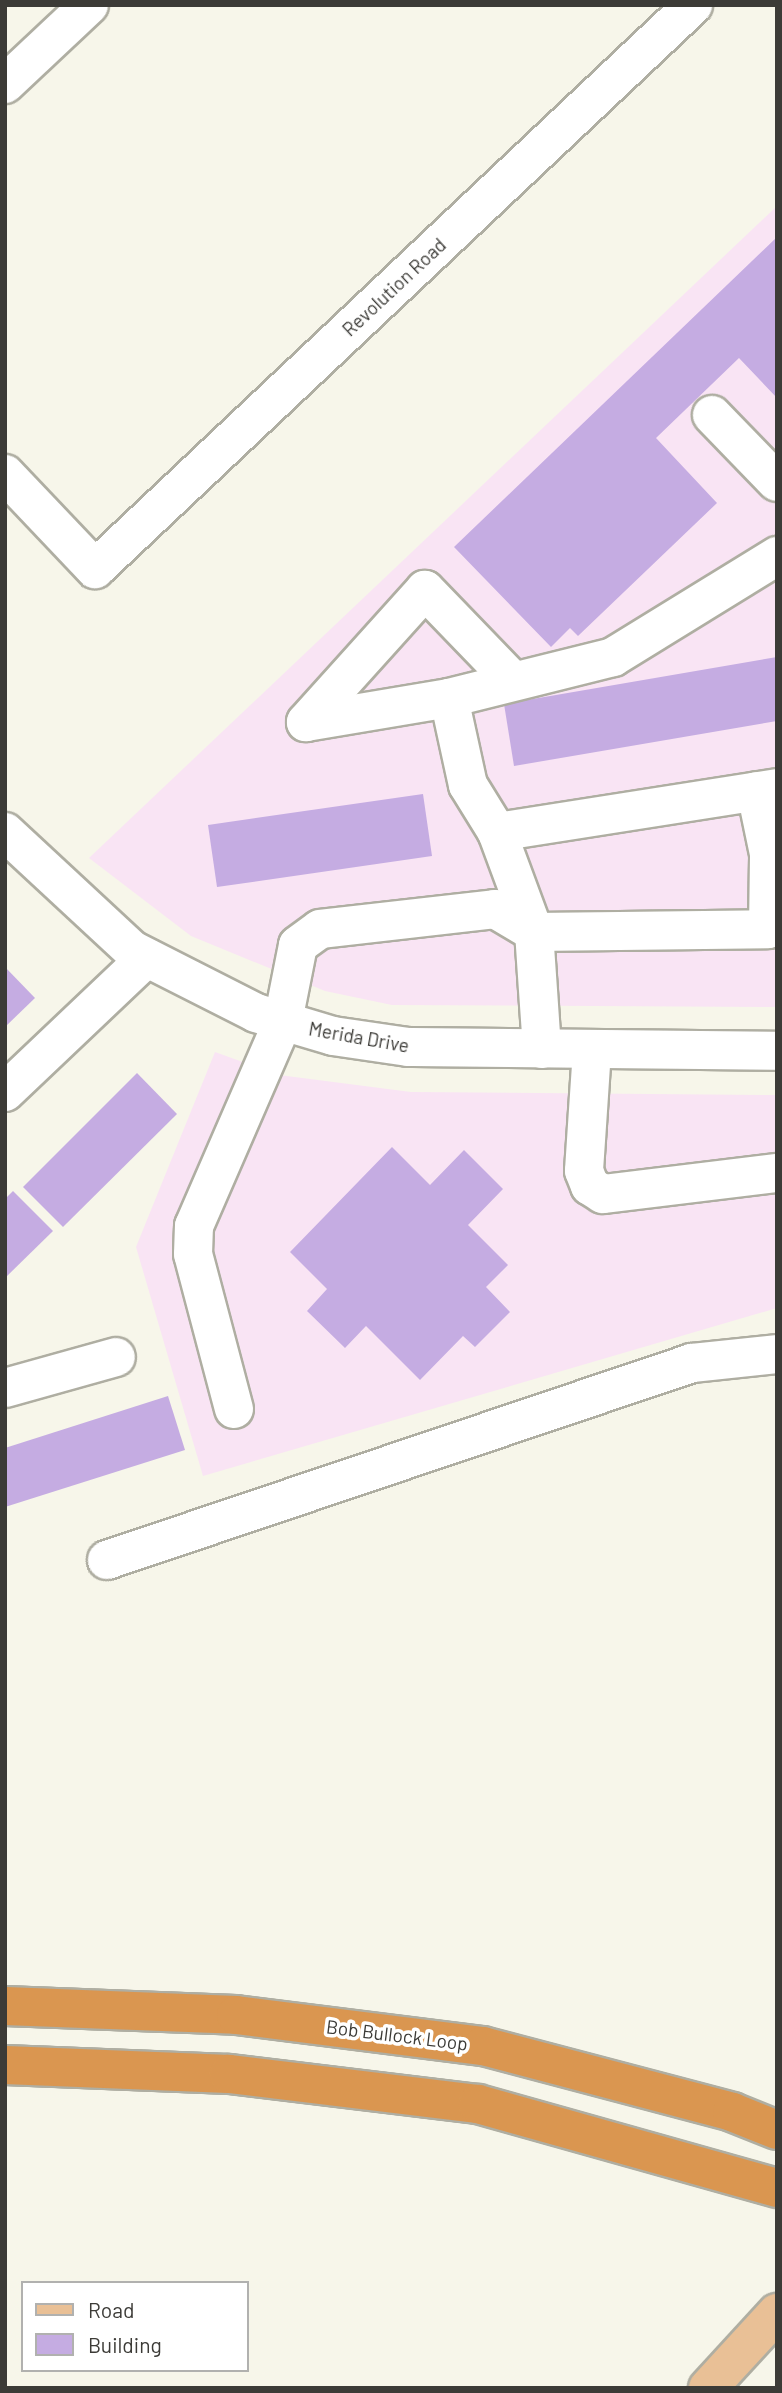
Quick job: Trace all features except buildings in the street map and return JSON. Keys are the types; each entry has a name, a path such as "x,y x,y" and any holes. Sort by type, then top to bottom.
{"highway":[{"name":"Bob Bullock Loop","path":"5,2006 236,2015 483,2046 732,2112 777,2130"},
{"path":"5,2065 229,2074 478,2104 777,2188"}],"main road":[{"path":"708,2388 777,2313"},
{"path":"708,2388 777,2342"}],"street":[{"path":"5,84 89,5"},
{"name":"Revolution Road","path":"5,474 95,569 692,5"},
{"path":"712,415 777,482"},
{"path":"511,679 425,590 306,722 450,698 511,679 613,657 777,556"},
{"path":"450,698 468,785 497,832 534,932 542,1049"},
{"path":"234,1409 193,1254 194,1226 283,1021 298,945 320,929 495,909 534,932 768,929 766,789 497,832"},
{"name":"Merida Drive","path":"5,832 84,911 146,958 283,1021 408,1047 777,1051"},
{"path":"5,1091 146,958"},
{"path":"592,1050 584,1171 590,1186 604,1194 777,1173"},
{"path":"107,1559 692,1363 777,1354"},
{"path":"5,1388 116,1357"}],"shaded area":[{"path":"777,206 777,1007 392,1005 325,991 191,936 89,858"},
{"path":"215,1052 279,1075 411,1092 777,1095 777,1308 203,1476 136,1247"}]}
